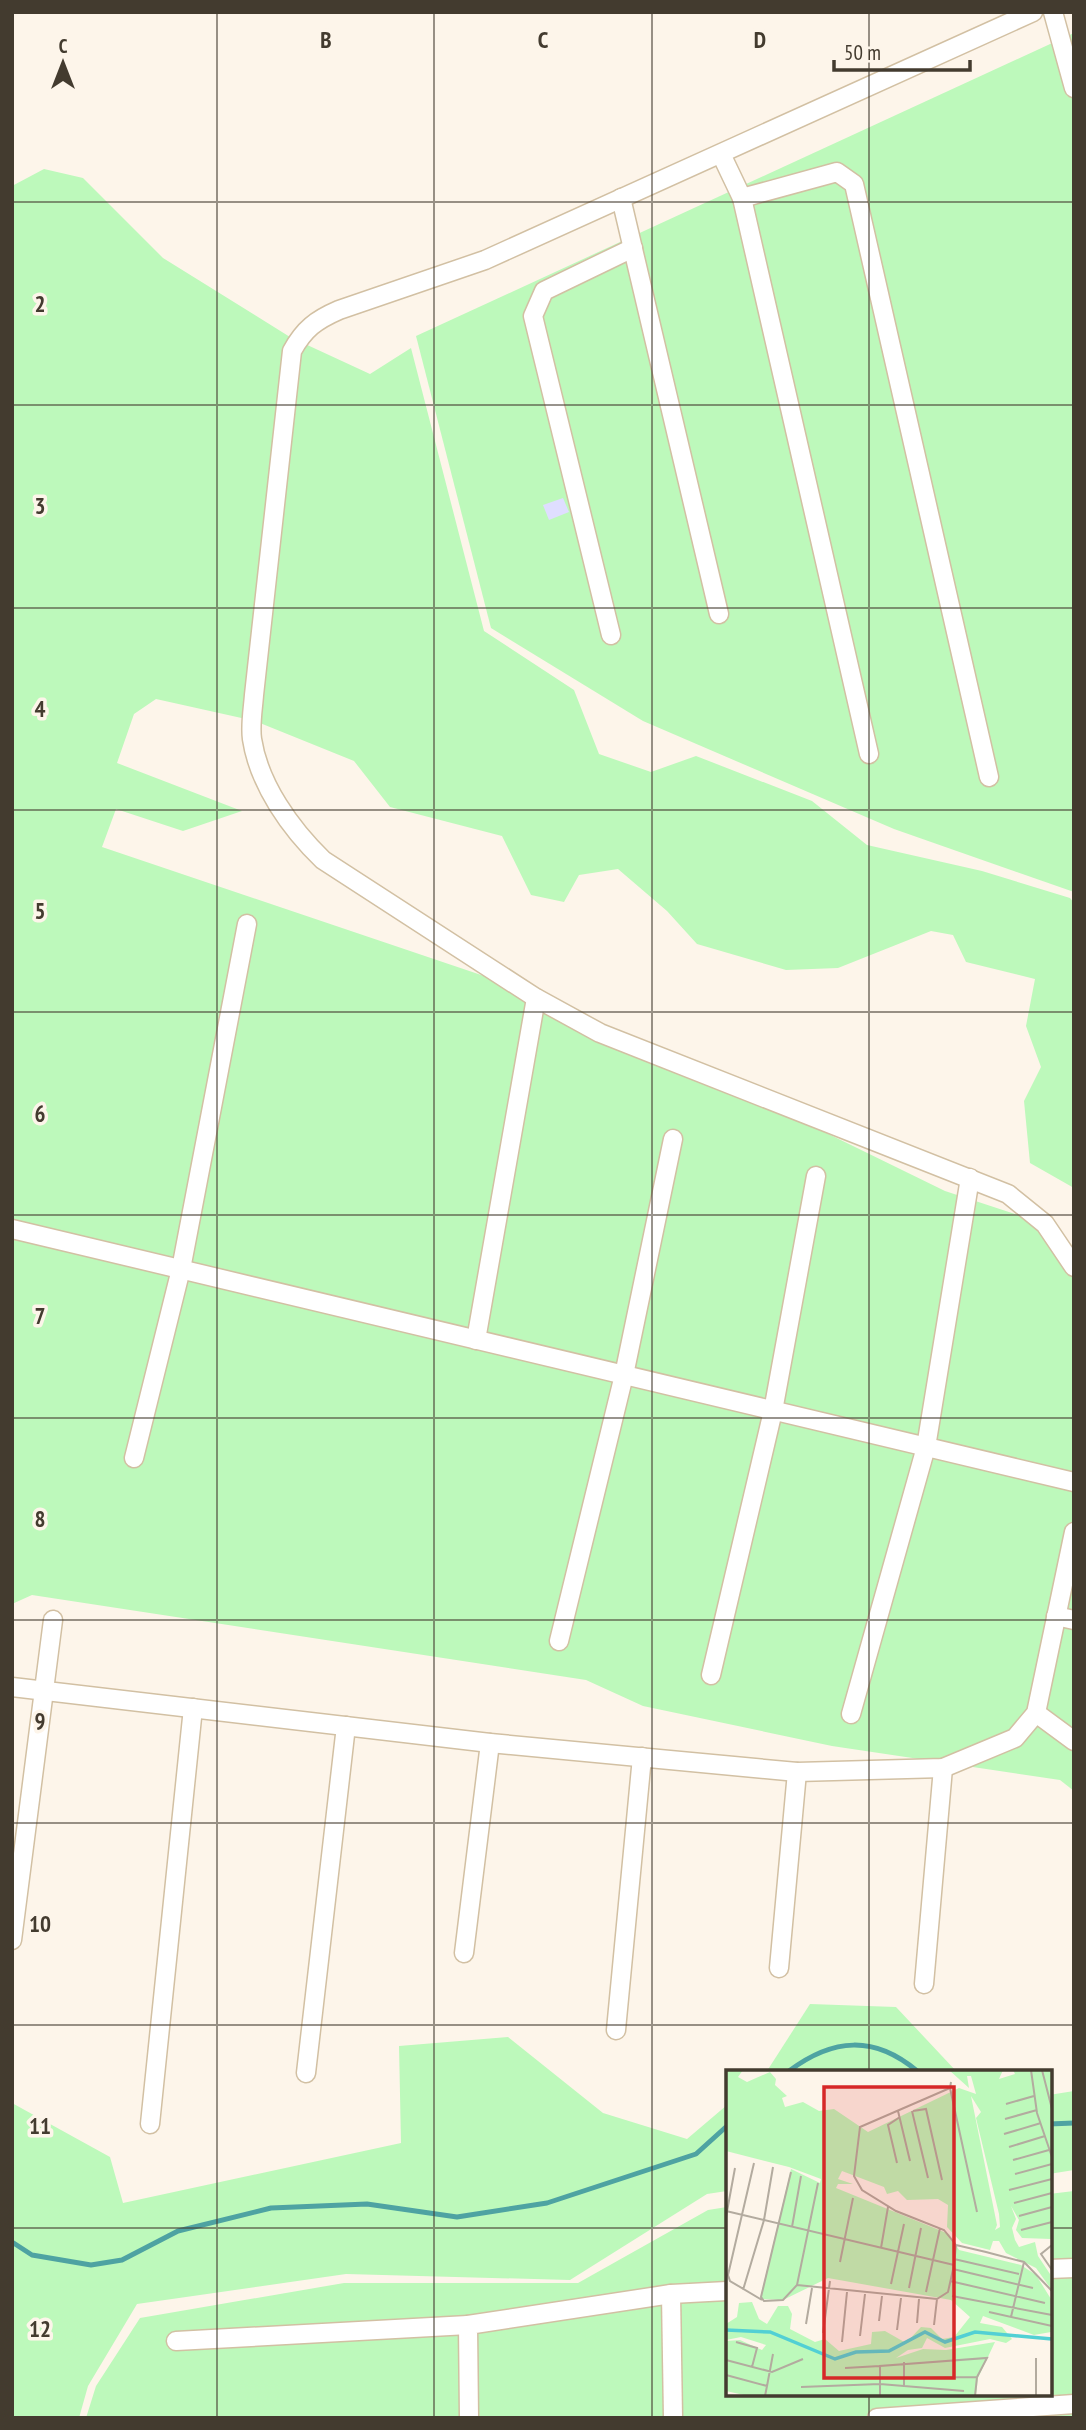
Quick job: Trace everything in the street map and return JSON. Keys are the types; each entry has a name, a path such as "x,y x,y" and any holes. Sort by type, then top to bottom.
{"street":[{"path":"1033,12 485,260 339,310 316,320 302,332 292,351 254,695 252,738 262,772 300,837 323,860 536,998 600,1033 1008,1194 1045,1224 1074,1268"},
{"path":"1054,12 1074,89"},
{"path":"721,153 742,198 869,754"},
{"path":"742,198 837,172 854,184 989,777"},
{"path":"621,198 719,614"},
{"path":"611,635 533,316 544,291 633,248"},
{"path":"134,1458 181,1269 247,924"},
{"path":"477,1340 536,998"},
{"path":"559,1641 624,1375 673,1139"},
{"path":"710,1675 773,1411 816,1176"},
{"path":"850,1714 926,1447 970,1178"},
{"path":"12,1229 1074,1482"},
{"path":"12,1687 491,1743 797,1772 943,1768 1015,1738 1036,1713 1065,1618 1074,1532"},
{"path":"12,1940 53,1620"},
{"path":"149,2123 193,1708"},
{"path":"1036,1713 1074,1741"},
{"path":"306,2073 346,1726"},
{"path":"464,1953 491,1743"},
{"path":"616,2030 642,1757"},
{"path":"924,1984 943,1768"},
{"path":"779,1968 797,1772"},
{"path":"1051,2269 1074,2267"},
{"path":"176,2341 468,2325 671,2294 726,2291"},
{"path":"671,2294 673,2418"},
{"path":"468,2325 469,2418"},
{"path":"877,2418 1074,2404"}],"green space":[{"path":"1074,33 1074,892 894,829 643,721 491,628 416,336"},
{"path":"44,169 83,178 163,258 290,337 370,374 411,348 484,631 574,690 599,754 651,772 696,756 812,801 867,845 982,871 1070,898 1074,903 1074,1188 1030,1163 1024,1101 1041,1067 1026,1026 1035,979 966,962 953,935 931,931 838,968 786,970 697,944 667,911 618,869 579,875 564,902 531,895 502,836 390,807 354,761 255,721 156,699 134,714 117,763 242,811 183,831 116,809 102,847 555,1000 945,1191 1045,1224 1074,1268 1074,1791 1060,1780 832,1746 643,1706 586,1680 32,1595 12,1604 12,186"},
{"path":"810,2004 896,2007 955,2070 768,2070"},
{"path":"508,2037 603,2113 687,2139 726,2106 726,2191 707,2194 570,2280 346,2274 137,2304 88,2386 79,2418 12,2418 12,2103 110,2157 123,2203 401,2143 399,2046"},
{"path":"1074,2091 1074,2170 1051,2174 1051,2095"},
{"path":"1074,2191 1074,2418 86,2418 96,2386 140,2318 344,2283 578,2283 708,2210 726,2207 726,2395 1051,2395 1051,2194"}],"building":[{"path":"563,498 569,512 549,520 543,505"}],"waterway":[{"path":"790,2070 822,2052 853,2045 885,2051 916,2070"},
{"path":"1051,2124 1074,2123"},
{"path":"12,2242 32,2255 91,2265 122,2260 178,2231 271,2208 367,2204 457,2217 547,2203 696,2154 726,2127"}]}
